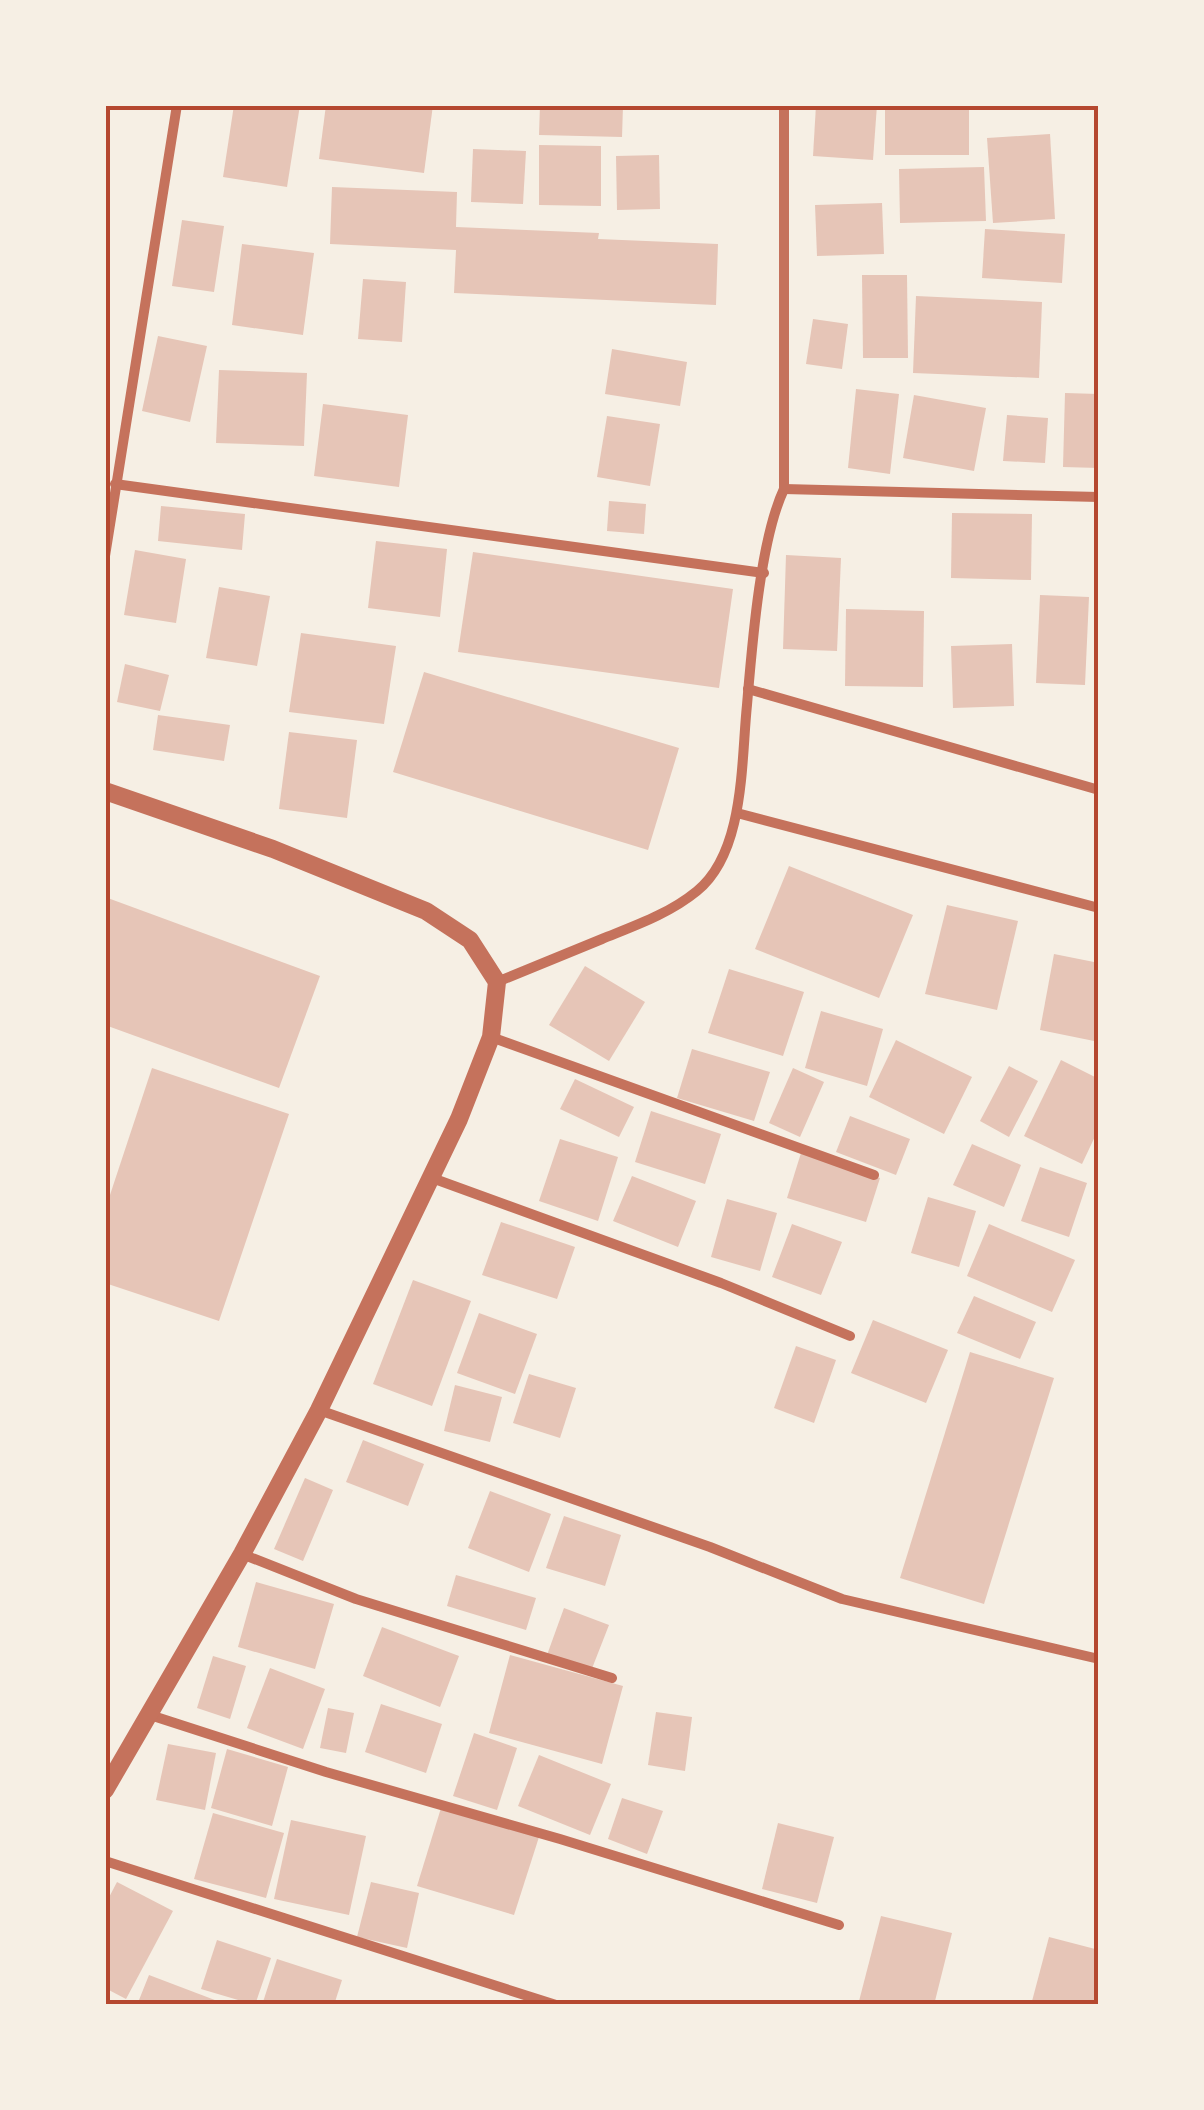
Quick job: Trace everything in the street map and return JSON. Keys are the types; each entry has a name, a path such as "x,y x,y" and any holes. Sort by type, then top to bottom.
{"street":[{"path":"105,556 178,105"},
{"path":"496,982 656,917 698,890 721,860 737,814 764,573 774,511 784,489 784,105"},
{"path":"115,484 764,573"},
{"path":"784,489 1071,494 1099,498"},
{"path":"748,689 1099,790"},
{"path":"105,791 273,849 426,911 470,940 496,982 492,1037 432,1178 248,1556 105,1790"},
{"path":"737,814 1099,908"},
{"path":"492,1037 874,1175"},
{"path":"432,1178 721,1283 850,1336"},
{"path":"319,1410 710,1547 842,1599 1099,1659"},
{"path":"248,1556 356,1599 612,1678"},
{"path":"150,1715 326,1772 839,1925"},
{"path":"105,1861 556,2005"}],"building":[{"path":"234,105 300,105 287,187 223,177"},
{"path":"326,105 433,105 424,173 319,159"},
{"path":"540,105 623,105 622,137 539,135"},
{"path":"816,105 877,105 873,160 813,156"},
{"path":"885,109 969,109 969,155 885,155"},
{"path":"1050,134 1055,219 993,223 987,138"},
{"path":"539,145 601,146 601,206 539,205"},
{"path":"473,149 526,151 523,204 471,202"},
{"path":"659,155 660,209 617,210 616,156"},
{"path":"984,167 986,221 900,223 899,169"},
{"path":"332,187 457,192 456,227 599,233 598,239 718,244 716,305 454,293 456,250 330,244"},
{"path":"882,203 884,254 817,256 815,205"},
{"path":"182,220 224,226 214,292 172,286"},
{"path":"985,229 1065,234 1062,283 982,278"},
{"path":"242,244 314,253 303,335 232,325"},
{"path":"862,275 907,275 908,358 863,358"},
{"path":"363,279 406,282 402,342 358,339"},
{"path":"916,296 1042,302 1039,378 913,373"},
{"path":"813,319 848,324 842,369 806,364"},
{"path":"158,336 207,346 190,422 142,411"},
{"path":"612,349 687,362 680,406 605,394"},
{"path":"219,370 307,373 304,446 216,443"},
{"path":"856,389 899,394 890,474 848,468"},
{"path":"1065,393 1099,394 1099,468 1063,467"},
{"path":"914,395 986,408 974,471 903,458"},
{"path":"323,404 408,415 399,487 314,476"},
{"path":"1007,415 1048,418 1045,463 1003,461"},
{"path":"607,416 660,424 650,486 597,477"},
{"path":"609,501 646,504 644,534 607,531"},
{"path":"161,506 245,514 242,550 158,541"},
{"path":"952,513 1032,514 1031,580 951,578"},
{"path":"376,541 447,549 440,617 368,608"},
{"path":"135,550 186,559 176,623 124,615"},
{"path":"473,552 733,589 719,688 458,652"},
{"path":"786,555 841,558 837,651 783,649"},
{"path":"219,587 270,596 257,666 206,658"},
{"path":"1040,595 1089,597 1085,685 1036,683"},
{"path":"846,609 924,611 923,687 845,686"},
{"path":"301,633 396,646 384,724 289,712"},
{"path":"1012,644 1014,706 953,708 951,646"},
{"path":"125,664 169,675 160,711 117,702"},
{"path":"424,672 679,748 648,850 393,772"},
{"path":"158,715 230,725 224,761 153,750"},
{"path":"289,732 357,740 347,818 279,809"},
{"path":"789,866 913,915 879,998 755,949"},
{"path":"105,897 320,976 279,1088 105,1025"},
{"path":"947,905 1018,921 997,1010 925,994"},
{"path":"1054,954 1099,963 1099,1042 1040,1030"},
{"path":"585,966 645,1002 609,1061 549,1025"},
{"path":"729,969 804,992 783,1056 708,1033"},
{"path":"821,1011 883,1029 867,1086 805,1068"},
{"path":"896,1040 972,1077 944,1134 869,1097"},
{"path":"692,1049 770,1072 754,1121 677,1098"},
{"path":"1061,1060 1099,1079 1099,1128 1082,1164 1024,1136"},
{"path":"1009,1066 1038,1081 1009,1137 980,1121"},
{"path":"152,1068 289,1114 219,1321 105,1283 105,1210"},
{"path":"793,1068 824,1082 800,1137 769,1123"},
{"path":"575,1079 634,1107 619,1137 560,1109"},
{"path":"651,1111 721,1134 705,1184 635,1162"},
{"path":"850,1116 910,1139 896,1175 836,1152"},
{"path":"560,1139 618,1157 598,1221 539,1201"},
{"path":"972,1144 1021,1165 1004,1207 953,1185"},
{"path":"801,1153 880,1178 866,1222 787,1198"},
{"path":"1040,1167 1087,1183 1069,1237 1021,1221"},
{"path":"632,1176 696,1201 678,1247 613,1221"},
{"path":"928,1197 976,1211 959,1267 911,1253"},
{"path":"727,1199 777,1213 760,1271 711,1257"},
{"path":"501,1222 575,1247 557,1299 482,1275"},
{"path":"792,1224 842,1242 821,1295 772,1277"},
{"path":"989,1224 1075,1260 1052,1312 967,1276"},
{"path":"413,1280 471,1301 432,1406 373,1384"},
{"path":"974,1296 1036,1322 1020,1359 957,1333"},
{"path":"479,1313 537,1334 515,1394 457,1373"},
{"path":"873,1320 948,1350 926,1403 851,1373"},
{"path":"796,1346 836,1360 814,1423 774,1408"},
{"path":"970,1352 1054,1378 984,1604 900,1578"},
{"path":"529,1374 576,1388 560,1438 513,1423"},
{"path":"455,1385 502,1397 490,1442 444,1431"},
{"path":"363,1440 424,1464 408,1506 346,1482"},
{"path":"305,1478 333,1490 303,1561 274,1549"},
{"path":"490,1491 551,1514 529,1572 468,1548"},
{"path":"564,1516 621,1535 605,1586 546,1568"},
{"path":"456,1575 536,1598 526,1630 447,1606"},
{"path":"256,1582 334,1604 315,1669 238,1647"},
{"path":"564,1608 609,1625 591,1671 547,1655"},
{"path":"382,1627 459,1656 440,1707 363,1676"},
{"path":"510,1655 623,1686 602,1764 489,1733"},
{"path":"213,1656 246,1666 230,1719 197,1708"},
{"path":"270,1668 325,1689 303,1749 247,1728"},
{"path":"381,1704 442,1724 426,1773 365,1752"},
{"path":"328,1708 354,1713 346,1753 320,1748"},
{"path":"656,1712 692,1717 685,1771 648,1765"},
{"path":"474,1733 517,1748 497,1810 453,1796"},
{"path":"168,1744 216,1753 205,1810 156,1800"},
{"path":"227,1749 288,1767 272,1826 211,1808"},
{"path":"539,1755 611,1784 590,1835 518,1806"},
{"path":"622,1798 663,1811 647,1854 608,1839"},
{"path":"441,1808 539,1837 514,1915 417,1886"},
{"path":"213,1813 284,1833 266,1898 194,1879"},
{"path":"291,1820 366,1836 349,1915 274,1899"},
{"path":"778,1823 834,1837 817,1903 762,1889"},
{"path":"117,1882 173,1911 126,1999 105,1988 105,1905"},
{"path":"371,1882 419,1893 407,1948 357,1937"},
{"path":"881,1916 952,1933 934,2005 858,2005"},
{"path":"1049,1937 1099,1950 1099,2005 1031,2005"},
{"path":"217,1940 271,1958 255,2005 201,1989"},
{"path":"277,1959 342,1980 334,2005 262,2005"},
{"path":"149,1975 228,2005 137,2005"}]}
